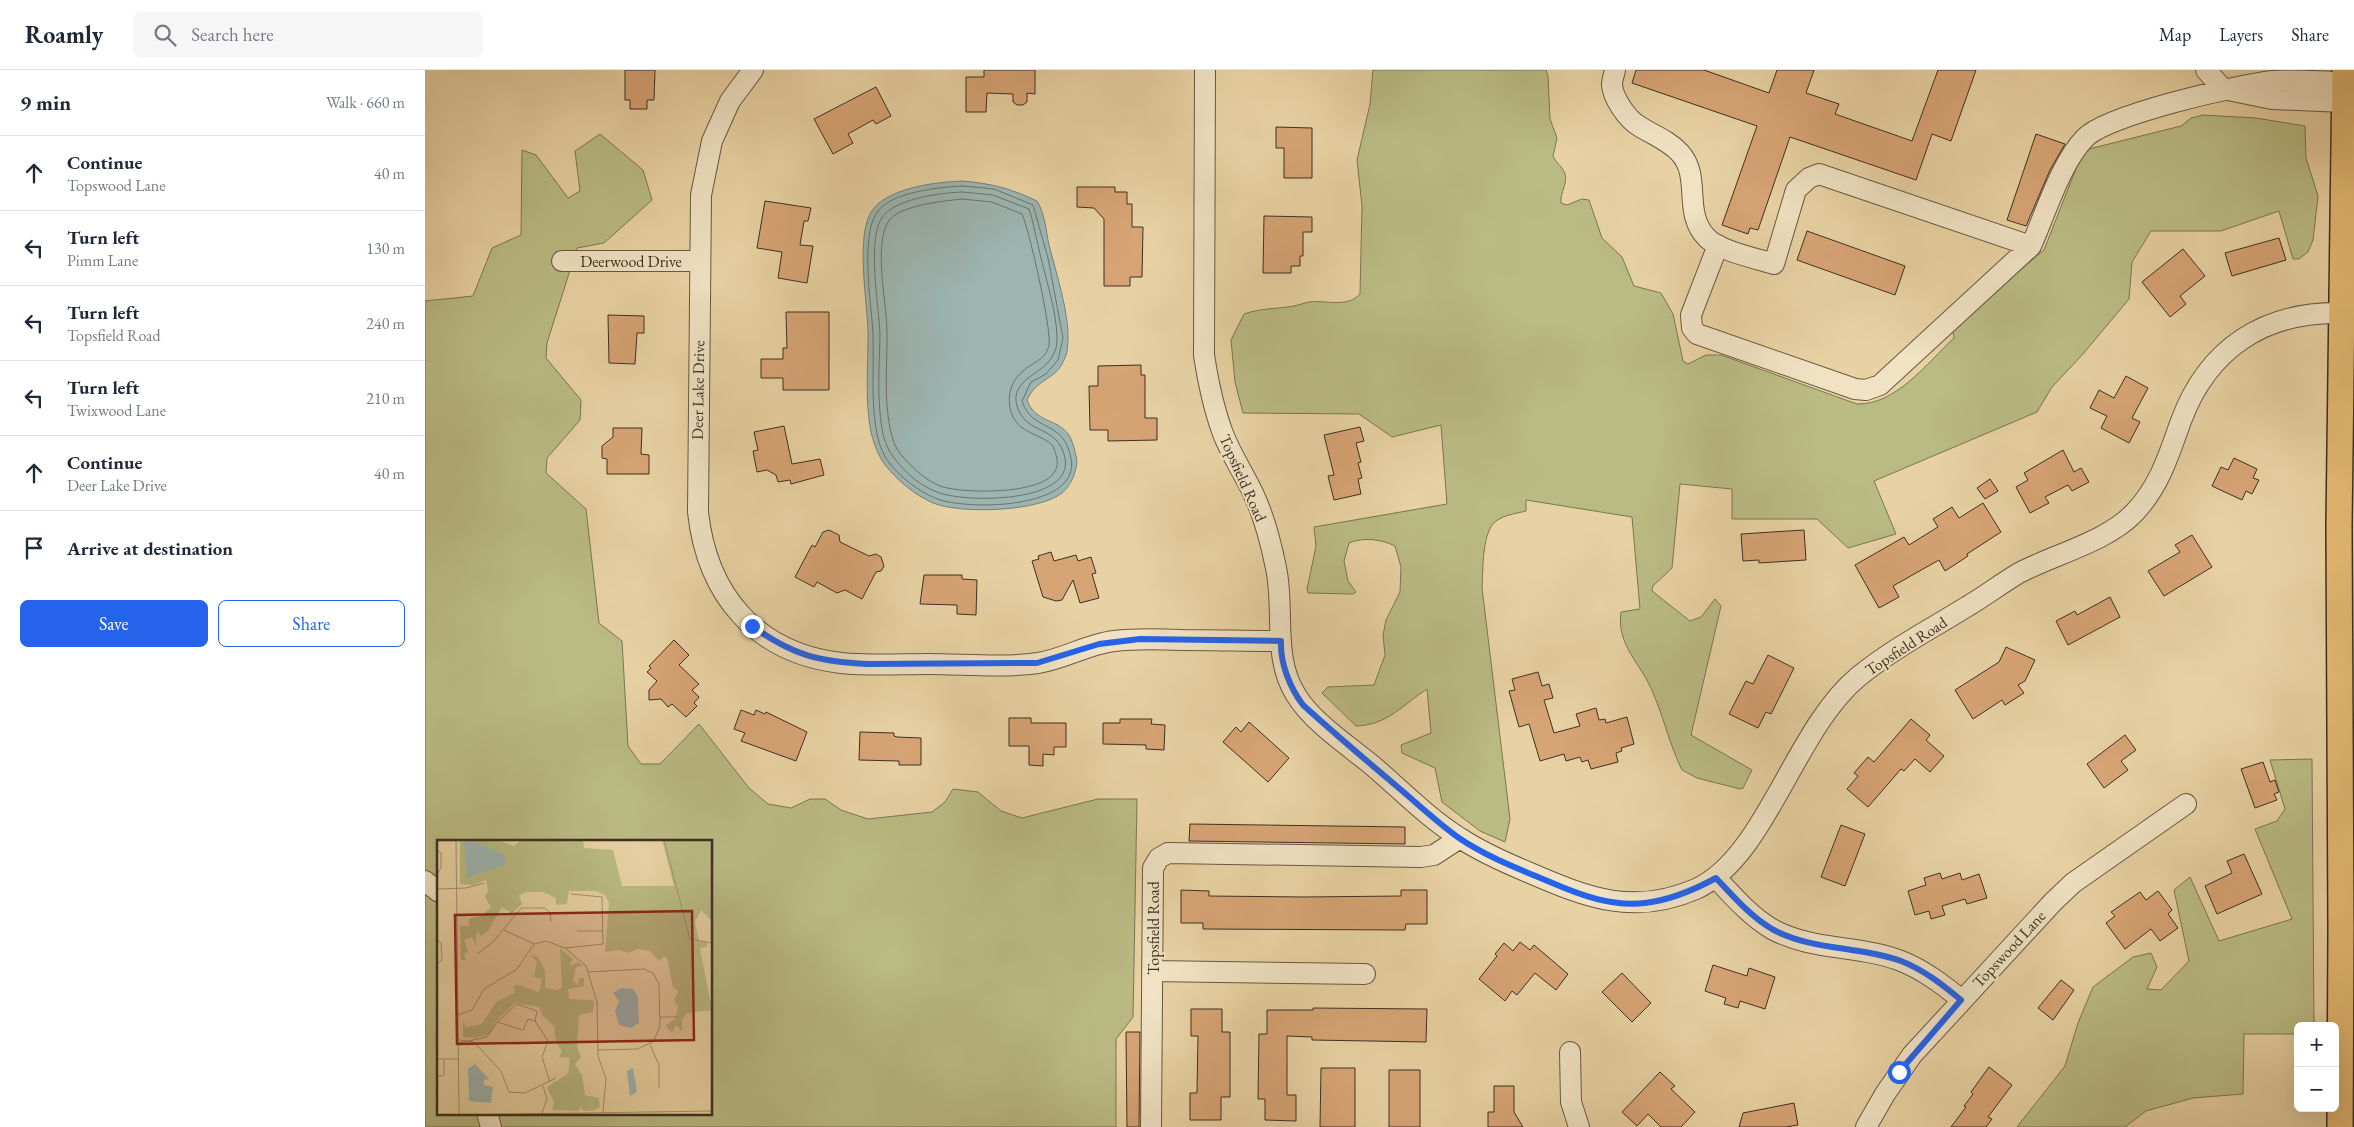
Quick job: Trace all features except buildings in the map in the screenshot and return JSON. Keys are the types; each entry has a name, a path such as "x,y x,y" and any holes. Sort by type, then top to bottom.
{"main road":[{"path":"2340,1127 2339,521 2345,85"}],"street":[{"name":"Deer Lake Drive","path":"753,70 730,101 712,141 701,195 697,496 700,532 704,551 712,572 724,592 752,626 783,647 824,660 868,664 1016,665 1051,660 1113,641 1140,639 1281,641"},
{"name":"Topsfield Road","path":"1205,70 1203,355 1210,394 1221,430 1262,515 1274,558 1281,596 1281,641 1288,677 1294,692 1303,705 1435,820 1460,838 1514,867 1591,898 1616,903 1645,904 1674,897 1698,888 1716,878 1753,834 1810,735 1826,712 1856,679 1895,651 2015,576 2114,529 2131,516 2145,501 2160,478 2182,418 2197,386 2218,358 2230,348 2274,322 2307,314 2342,312"},
{"path":"1615,70 1612,86 1622,108 1637,125 1662,138 1681,154 1689,172 1693,191 1692,214 1701,231 1717,245 1773,264 1797,190 1809,178 1819,174 2031,246"},
{"path":"2206,70 2223,89"},
{"path":"1717,245 1691,315 1692,328 1697,334 1855,389 1866,390 1880,384 2031,246 2070,158 2086,136 2113,122 2223,89 2272,99 2345,85"},
{"name":"Deerwood Drive","path":"562,261 699,261"},
{"name":"Topswood Lane","path":"1866,1127 1899,1072 1961,1000 2073,883 2186,804"},
{"name":"Topsfield Road","path":"1151,1127 1153,868 1159,858 1169,853 1421,857 1434,855 1460,838"},
{"path":"1716,878 1742,905 1772,929 1817,945 1900,961 1922,971 1961,1000"},
{"path":"425,882 437,891"},
{"path":"1152,971 1365,974"},
{"path":"1570,1052 1571,1102 1579,1127"},
{"path":"487,1114 491,1127"}],"green space":[{"path":"1373,70 1546,70 1548,76 1550,119 1557,138 1553,156 1563,169 1566,177 1561,203 1567,205 1582,199 1589,200 1602,238 1622,257 1634,286 1661,293 1673,314 1683,361 1688,364 1706,355 1721,355 1857,404 1885,398 1910,381 1954,338 1952,326 2044,250 2079,161 2089,149 2181,126 2191,118 2203,115 2256,118 2305,126 2306,158 2318,196 2313,240 2308,252 2299,259 2293,259 2279,211 2221,231 2151,231 2132,262 2129,299 2083,354 2052,387 2037,412 1874,481 1896,534 1848,548 1817,519 1732,519 1732,489 1680,484 1672,568 1653,586 1652,591 1690,621 1701,617 1715,599 1721,606 1691,735 1752,770 1743,788 1740,789 1697,778 1682,770 1653,693 1626,645 1620,624 1621,612 1640,609 1632,517 1526,500 1526,511 1499,519 1492,525 1486,538 1482,588 1510,819 1505,842 1480,831 1442,802 1435,768 1402,753 1401,745 1431,733 1427,689 1386,718 1367,725 1356,726 1322,693 1328,687 1374,685 1385,655 1383,635 1386,620 1400,592 1401,567 1395,546 1372,540 1354,541 1349,543 1344,561 1348,581 1356,592 1353,594 1308,593 1307,589 1316,546 1314,527 1447,504 1441,425 1392,437 1359,414 1243,413 1235,382 1231,340 1244,314 1309,302 1349,301 1360,294 1362,206 1357,160 1370,104"},
{"path":"600,134 643,170 652,200 604,243 577,248 547,343 546,358 581,400 580,420 547,458 546,473 586,509 599,623 622,641 628,746 641,764 660,764 699,724 749,788 768,804 791,808 810,799 825,799 841,810 868,819 932,812 945,802 953,789 978,792 1001,811 1022,818 1098,799 1137,799 1133,1017 1116,1039 1116,1127 425,1127 425,301 473,296 492,248 521,235 522,150 536,155 568,198 580,191 575,151"},
{"path":"2312,759 2314,1022 2294,1022 2294,1034 2244,1034 2243,1094 2193,1098 2146,1111 2125,1127 2017,1127 2065,1066 2078,1023 2093,987 2133,957 2151,953 2157,967 2147,989 2161,990 2189,961 2174,890 2190,877 2219,941 2292,919 2255,829 2277,821 2285,809 2270,760"}],"water":[{"path":"963,181 1001,187 1037,201 1044,217 1061,292 1068,329 1067,351 1055,373 1040,383 1027,400 1035,413 1059,426 1069,435 1077,459 1075,473 1064,491 1051,499 1036,504 979,510 945,507 926,500 913,492 891,472 879,454 871,432 867,397 868,324 863,270 864,234 868,219 874,208 882,201 903,190 928,184"}],"route":[{"path":"752,626 783,647 805,656 842,663 868,664 1016,665 1051,660 1113,641 1140,639 1281,641 1288,677 1294,692 1303,705 1435,820 1484,852 1567,889 1591,898 1616,903 1645,904 1674,897 1698,888 1716,878 1742,905 1772,929 1817,945 1874,954 1900,961 1922,971 1942,984 1961,1000 1899,1072"}]}
